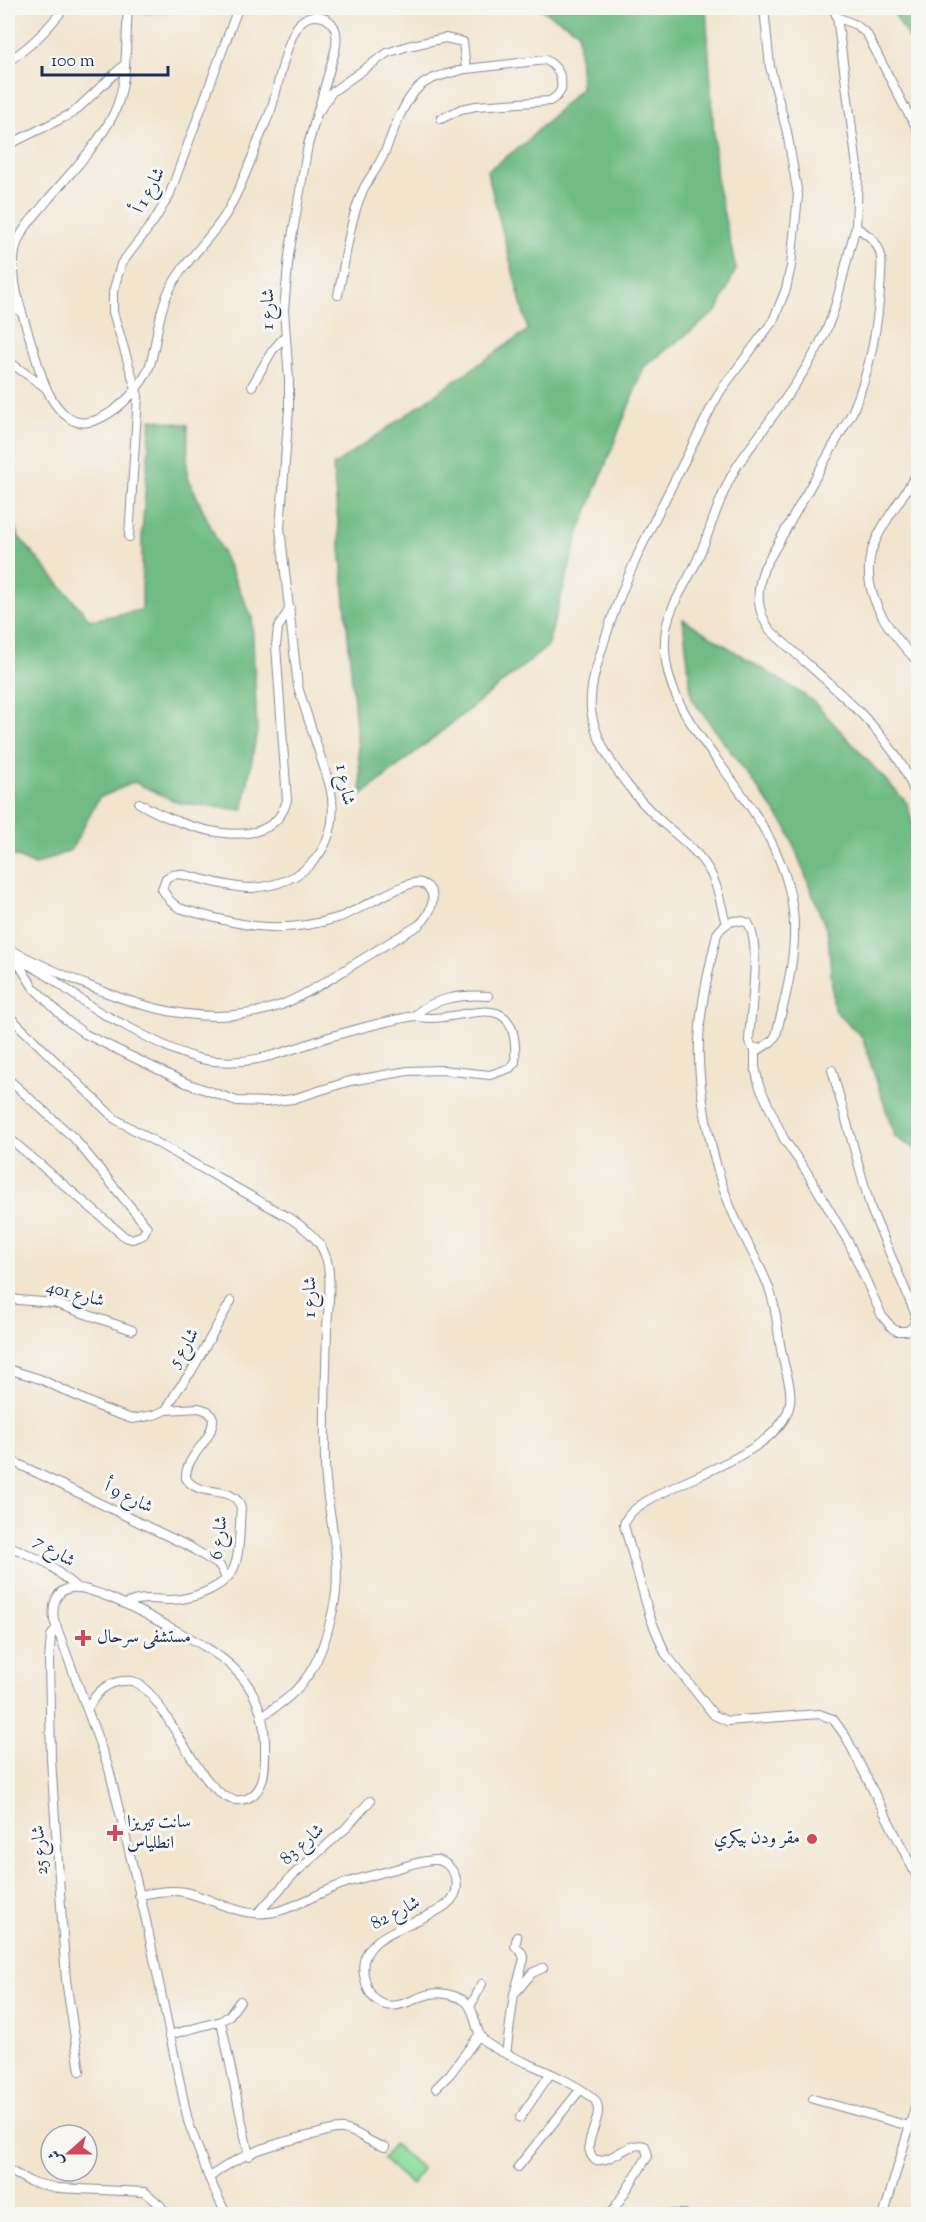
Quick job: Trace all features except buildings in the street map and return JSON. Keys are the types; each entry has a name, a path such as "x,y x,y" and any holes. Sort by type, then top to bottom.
{"street":[{"path":"8,61 29,47 48,29 64,8"},
{"path":"128,8 122,88 113,114 97,140 30,221 16,248 11,267 21,312 46,388 71,420 80,423 91,422 112,412 136,387"},
{"name":"شارع 1 أ","path":"129,537 138,396 113,312 114,285 121,264 154,221 169,196 238,8"},
{"path":"726,924 710,871 689,844 662,822 625,782 606,752 596,730 591,711 591,693 609,625 638,553 711,408 727,382 773,321 786,289 794,249 798,195 787,132 770,67 764,8"},
{"path":"755,1048 766,1046 776,1035 790,975 794,922 788,883 780,859 758,818 695,730 677,699 666,668 666,625 677,596 695,566 731,476 808,366 822,340 830,320 856,227 858,174 837,17 833,8"},
{"name":"شارع 1","path":"11,953 93,987 173,1013 207,1017 245,1014 283,1004 322,983 419,925 426,919 433,904 432,894 422,883 412,882 338,918 306,926 253,927 179,908 164,895 162,884 166,878 180,874 245,888 273,885 285,881 317,858 328,838 333,822 333,801 298,687 280,528 289,410 284,310 289,255 315,118 337,42 334,26 322,12 299,25 289,48 270,110 236,198 223,219 177,276 159,319 150,366 136,387"},
{"path":"837,17 856,25 867,34 918,130"},
{"path":"315,118 332,92 354,78 375,60 402,48 445,38 457,39 463,42 466,69"},
{"path":"338,295 351,224 364,188 414,93 423,84 439,76 466,69 546,60 559,72 561,90 550,101 476,106 461,109 441,119"},
{"path":"8,146 73,113 124,65"},
{"path":"856,227 870,237 881,252 880,298 868,370 852,413 764,568 760,580 758,607 770,630 828,682 880,735 903,768 918,801"},
{"path":"8,303 21,312"},
{"path":"252,386 285,336"},
{"path":"8,361 46,388"},
{"path":"918,471 873,546 870,567 876,605 895,636 918,663"},
{"path":"139,803 164,816 225,834 240,835 266,828 280,817 287,800 276,646 278,628 290,608"},
{"path":"832,1070 871,1209 916,1315 915,1326 902,1332 891,1328 882,1316 849,1243 808,1174 784,1139 764,1098 756,1077 755,1048 749,1041 754,967 752,930 748,923 743,921 737,920 726,924 717,934 703,1005 699,1042 703,1094 711,1139 725,1193 774,1302 788,1376 790,1403 781,1424 767,1438 738,1456 650,1499 628,1513 624,1525 650,1617 665,1653 714,1715 727,1721 819,1714 833,1719 846,1737 918,1879"},
{"path":"11,953 39,970 85,1004 105,1015 184,1054 215,1061 242,1063 273,1057 338,1035 414,1016 431,1019 477,1011 501,1013 506,1017 512,1032 515,1062 510,1068 490,1075 436,1070 408,1071 350,1081 287,1100 237,1101 186,1083 85,1034 47,1002 26,977 11,953"},
{"path":"414,1016 421,1009 443,1000 472,995 488,996"},
{"name":"شارع 1","path":"8,1015 115,1119 293,1220 312,1233 323,1250 329,1272 324,1396 325,1463 337,1552 337,1588 327,1634 312,1671 304,1683 284,1703 263,1715"},
{"path":"8,1079 74,1138 147,1227 143,1235 132,1239 125,1237 8,1137"},
{"name":"شارع 401","path":"8,1297 54,1303 132,1330"},
{"name":"شارع 5","path":"166,1410 191,1372 231,1301"},
{"path":"8,1369 40,1379 132,1419 166,1410"},
{"name":"شارع 6","path":"126,1604 135,1599 186,1598 206,1591 226,1578 235,1565 241,1508 239,1501 230,1495 194,1487 186,1478 187,1467 210,1431 213,1418 210,1412 203,1408 166,1410"},
{"name":"شارع 9 أ","path":"8,1459 190,1547 220,1566 226,1578"},
{"name":"شارع 7","path":"12,1547 47,1563 76,1587"},
{"path":"88,1708 93,1698 104,1688 122,1681 134,1681 150,1695 213,1787 229,1800 238,1801 255,1794 262,1781 265,1748 263,1715 244,1679 214,1651 126,1604 76,1587 61,1591 57,1597 53,1612 57,1627 109,1769 188,2121 209,2178 226,2214"},
{"name":"شارع 25","path":"57,1627 51,1636 49,1660 51,1759 66,1980 80,2071"},
{"name":"شارع 83","path":"258,1913 292,1875 345,1829 370,1801"},
{"name":"شارع 82","path":"139,1895 181,1892 234,1910 258,1913 284,1909 343,1884 373,1875 431,1860 442,1862 455,1876 456,1895 438,1911 373,1944 365,1958 363,1971 369,1992 379,2002 386,2005 399,2005 436,1993 460,1997 471,2005"},
{"path":"506,2054 514,1994 524,1959 515,1946 517,1937"},
{"path":"514,1994 532,1973 543,1968"},
{"path":"482,1984 471,2005 479,2035 488,2045 550,2074 591,2097 598,2106 599,2113 589,2146 589,2152 595,2160 603,2160 638,2145 645,2146 648,2152 611,2214"},
{"path":"169,2035 221,2021 229,2016 240,2001"},
{"path":"221,2021 249,2156"},
{"path":"436,2088 450,2074 479,2035"},
{"path":"519,2118 550,2074"},
{"path":"518,2167 580,2091"},
{"path":"884,2214 918,2097"},
{"path":"813,2099 909,2126"},
{"path":"209,2178 226,2166 281,2142 341,2129 385,2147"},
{"path":"8,2170 31,2182 57,2188 145,2192 160,2205 166,2214"},
{"path":"672,2214 685,2214"}],"green space":[{"path":"145,8 220,8 145,13"},
{"path":"539,8 706,8 717,183 736,269 717,311 644,367 579,532 547,647 362,795 333,466 528,330 487,171 525,143 581,88 578,31"},
{"path":"891,8 918,8 918,55"},
{"path":"151,419 188,425 187,475 252,617 257,731 243,810 179,803 134,782 99,798 71,850 35,865 8,853 8,512 19,537 90,620 142,610 142,532"},
{"path":"683,619 812,700 907,803 918,843 918,1151 895,1137 862,1037 834,1010 828,934 787,828 692,699"},
{"path":"394,2144 422,2169 412,2185 383,2159"}],"place":[{"name":"مستشفى سرحال","path":"83,1638"},
{"name":"سانت تيريزا انطلياس","path":"115,1833"},
{"name":"مقر ودن بيكري","path":"812,1839"}]}
